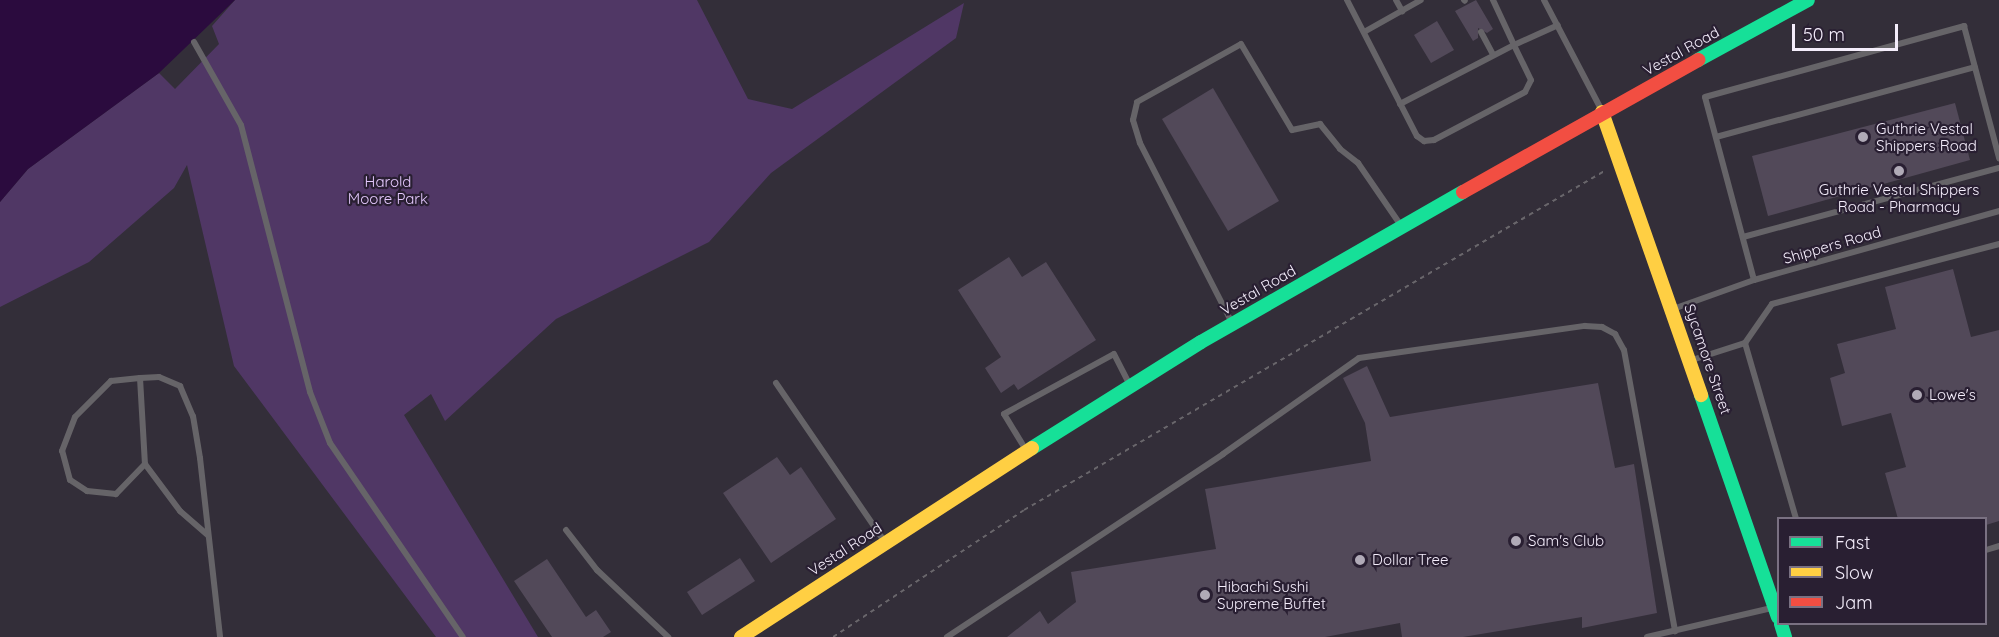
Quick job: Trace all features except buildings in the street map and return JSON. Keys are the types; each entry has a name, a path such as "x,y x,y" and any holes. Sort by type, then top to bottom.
{"street":[{"name":"Vestal Road","path":"741,637 1026,450 1232,324 1602,112 1808,0"},
{"name":"Sycamore Street","path":"1602,112 1674,309 1777,612"}],"lane":[{"path":"1347,0 1417,136 1424,141 1434,140 1530,87 1531,80 1493,0"},
{"path":"1396,0 1402,11"},
{"path":"1364,32 1421,0"},
{"path":"1544,0 1602,112"},
{"path":"1400,104 1493,55 1558,25"},
{"path":"1754,280 1705,97 1964,26 1999,158"},
{"path":"1481,33 1493,55"},
{"path":"194,42 241,124 310,392 330,443 463,637"},
{"path":"1232,324 1140,143 1133,120 1137,102 1241,44 1292,130 1320,124 1358,163 1402,226"},
{"path":"1716,137 1975,68"},
{"path":"1743,237 1999,168"},
{"name":"Shippers Road","path":"1674,309 1754,280 1999,211"},
{"path":"1691,361 1745,343 1772,304 1999,244"},
{"path":"947,637 1223,454 1359,358 1585,326 1602,327 1615,334 1624,350 1675,631"},
{"path":"1745,343 1795,517"},
{"path":"1026,450 1004,414 1114,354 1130,385"},
{"path":"145,464 116,494 87,491 70,480 62,451 75,417 111,381 159,377 180,386 193,416 220,637"},
{"path":"140,378 145,464 180,511 208,535"},
{"path":"776,383 885,542"},
{"path":"566,530 597,570 668,637"},
{"path":"1647,637 1777,612"}],"path":[{"path":"833,637 1024,510 1608,169"}],"green space":[{"name":"Harold Moore Park","path":"235,0 697,0 748,99 792,109 964,3 956,38 771,173 709,242 556,319 445,421 431,394 404,415 538,637 436,637 234,366 187,165 174,188 89,262 0,307 0,202 28,169 159,73 175,89 219,44 212,26"}],"shaded area":[{"path":"0,0 235,0 159,73 28,169 0,202"}],"traffic: fast":[{"path":"1698,60 1808,0"},
{"path":"1032,448 1201,342 1463,192"},
{"path":"1701,395 1777,614"},
{"path":"1781,625 1785,637"}],"traffic: slow":[{"path":"1602,112 1701,395"},
{"path":"741,637 1032,448"}],"traffic: jam":[{"path":"1463,192 1698,60"}],"place":[{"name":"Guthrie Vestal Shippers Road","path":"1863,137"},
{"name":"Guthrie Vestal Shippers Road - Pharmacy","path":"1899,171"},
{"name":"Lowe's","path":"1917,395"},
{"name":"Sam's Club","path":"1516,541"},
{"name":"Dollar Tree","path":"1360,560"},
{"name":"Hibachi Sushi Supreme Buffet","path":"1205,595"}]}
